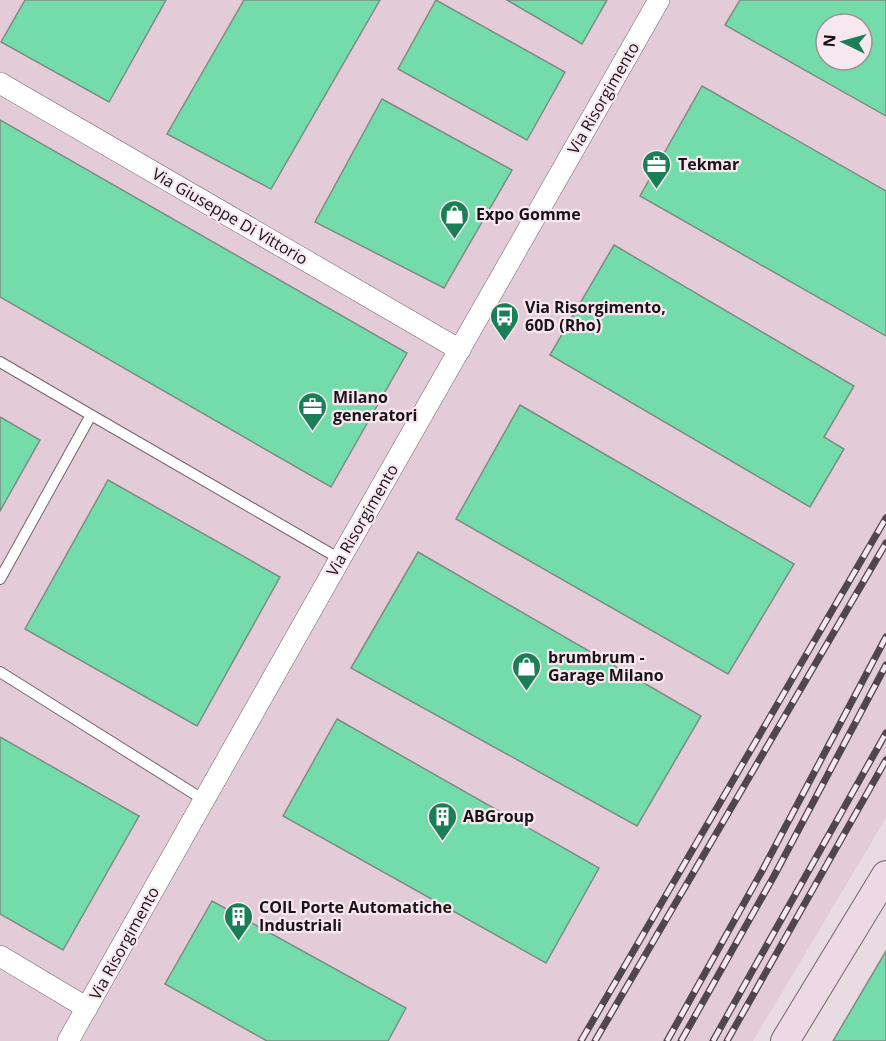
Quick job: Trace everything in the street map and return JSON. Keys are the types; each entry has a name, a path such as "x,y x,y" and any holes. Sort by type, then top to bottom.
{"street":[{"name":"Via Risorgimento","path":"68,1041 659,0"},
{"name":"Via Giuseppe Di Vittorio","path":"0,83 460,350"},
{"path":"785,1041 886,875"},
{"path":"0,956 87,1008"}],"lane":[{"path":"0,362 340,559"},
{"path":"0,579 91,414"},
{"path":"0,672 204,800"}],"shaded area":[{"path":"0,0 886,0 886,818 753,1041 0,1041"}],"building":[{"path":"25,0 166,0 109,102 1,42"},
{"path":"244,0 380,0 271,189 167,134"},
{"path":"436,0 565,72 527,140 398,69"},
{"path":"507,0 607,0 582,44"},
{"path":"740,0 886,0 886,116 725,25"},
{"path":"702,86 886,191 886,336 640,196"},
{"path":"382,99 512,170 444,288 315,222"},
{"path":"0,120 407,353 331,487 0,297"},
{"path":"614,245 854,386 824,437 844,449 810,507 550,355"},
{"path":"520,405 794,564 728,674 456,519"},
{"path":"0,417 40,440 0,511"},
{"path":"108,480 280,577 197,726 25,629"},
{"name":"brumbrum - Garage Milano","path":"418,552 701,716 637,826 351,668"},
{"name":"ABGroup","path":"337,719 599,868 546,963 283,816"},
{"path":"0,737 139,816 63,950 0,914"},
{"name":"COIL Porte Automatiche Industriali","path":"212,901 406,1008 388,1041 267,1041 165,984"},
{"path":"886,951 886,1041 833,1041"}],"railway":[{"path":"581,1041 886,518"},
{"path":"595,1041 886,543"},
{"path":"667,1041 762,871 886,637"},
{"path":"681,1041 774,876 886,665"},
{"path":"713,1041 886,733"},
{"path":"727,1041 886,760"}],"place":[{"name":"Tekmar","path":"657,190"},
{"name":"Expo Gomme","path":"455,240"},
{"name":"Via Risorgimento, 60D (Rho)","path":"504,342"},
{"name":"Milano generatori","path":"312,432"},
{"name":"brumbrum - Garage Milano","path":"527,692"},
{"name":"ABGroup","path":"442,842"},
{"name":"COIL Porte Automatiche Industriali","path":"238,942"}]}
